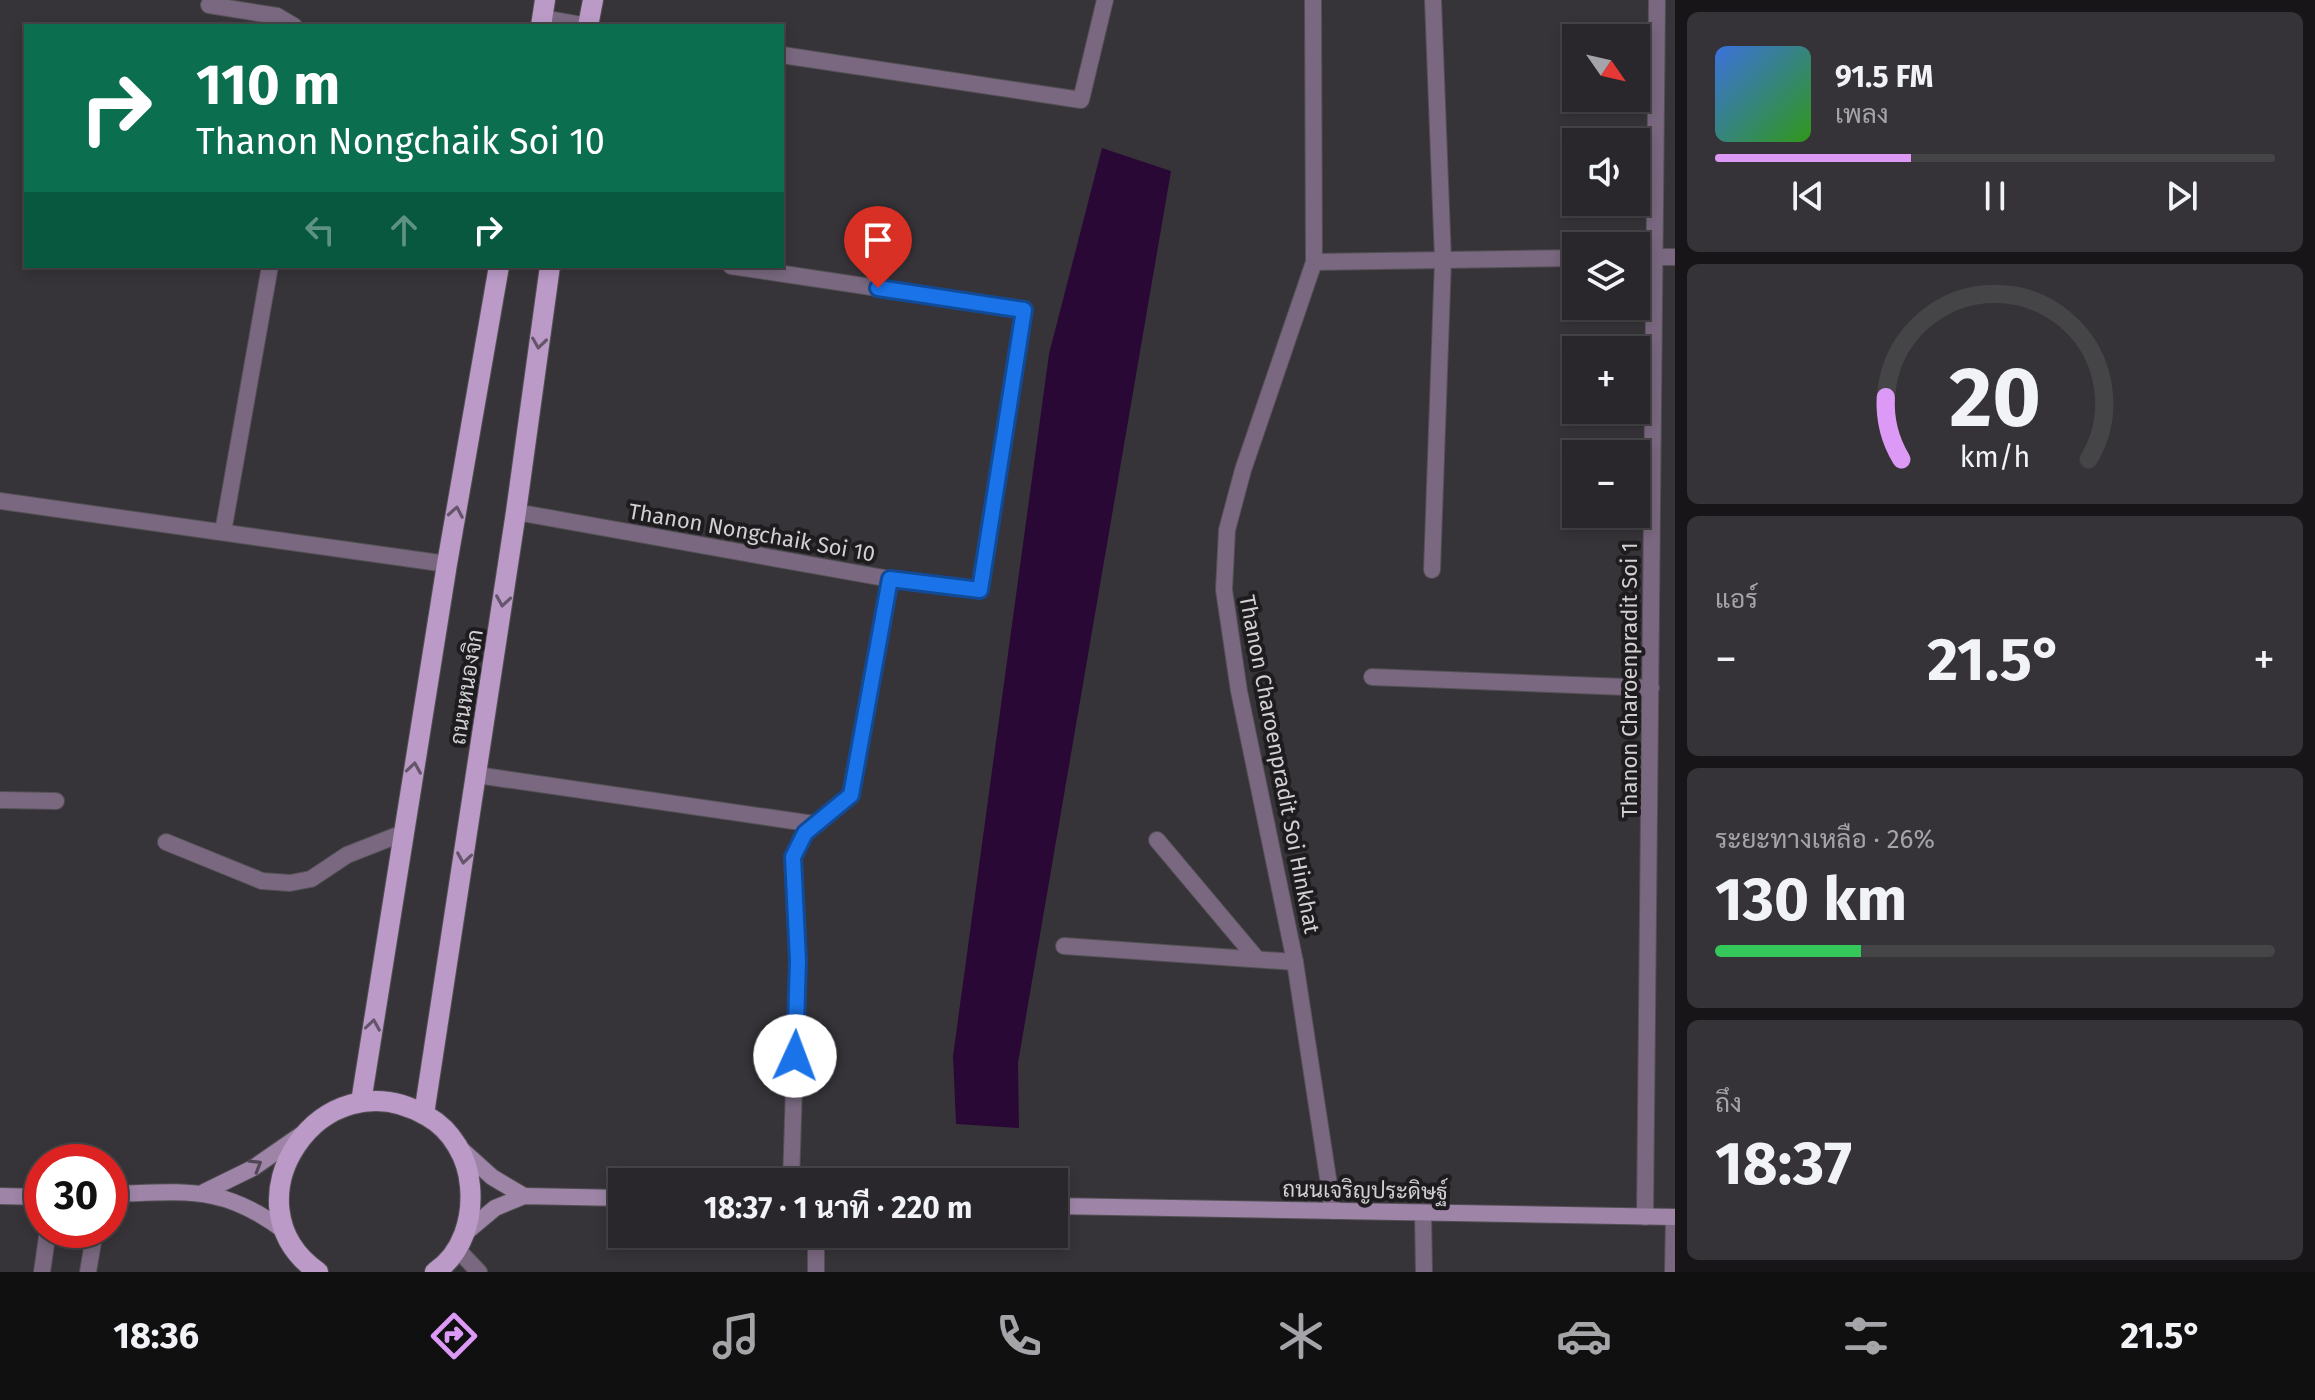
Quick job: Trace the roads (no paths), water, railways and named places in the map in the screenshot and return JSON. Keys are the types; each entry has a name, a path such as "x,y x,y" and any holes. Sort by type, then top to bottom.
{"main road":[{"path":"588,24 593,0"},
{"name":"ถนนหนองจิก","path":"361,1102 447,564 499,268"},
{"name":"ถนนหนองจิก","path":"424,1114 477,775 550,268"},
{"path":"318,1272 308,1265 287,1233 280,1207 281,1174 294,1144 304,1133 316,1120 345,1104 378,1099 410,1105 438,1122 492,1177 524,1196"},
{"path":"204,1192 253,1168 304,1133"},
{"path":"458,1145 469,1174 472,1204 460,1242"},
{"path":"128,1194 204,1192 258,1210 287,1233"},
{"path":"0,1196 24,1197"},
{"path":"435,1272 495,1208 524,1196 608,1198"},
{"name":"ถนนเจริญประดิษฐ์","path":"1068,1206 1674,1217"}],"street":[{"path":"784,55 1081,100 1105,0"},
{"name":"Thanon Charoenpradit Soi Hinkhat","path":"1313,0 1314,262 1243,470 1227,530 1224,590 1239,691 1295,962 1333,1211"},
{"path":"1432,570 1443,260 1433,0"},
{"name":"Thanon Charoenpradit Soi 1","path":"1645,1217 1657,0"},
{"path":"209,5 277,16 291,24"},
{"path":"542,15 580,24"},
{"path":"1650,257 1675,257"},
{"path":"1314,262 1562,258"},
{"path":"223,532 270,268"},
{"name":"Thanon Nongchaik Soi 10","path":"516,512 890,579 980,590 1024,310 744,268"},
{"path":"0,501 447,564"},
{"path":"791,1168 798,961 793,857 814,824 839,809 851,795 890,579"},
{"path":"1372,677 1651,688"},
{"path":"477,775 814,824"},
{"path":"0,800 56,801"},
{"path":"166,842 262,881 290,883 311,879 347,855 403,833"},
{"path":"1157,840 1257,959"},
{"path":"1064,946 1295,962"},
{"path":"1423,1213 1424,1272"},
{"path":"1673,1272 1674,1217"},
{"path":"460,1242 479,1272"},
{"path":"42,1272 45,1248"},
{"path":"88,1272 92,1248"},
{"path":"816,1248 816,1272"}]}
